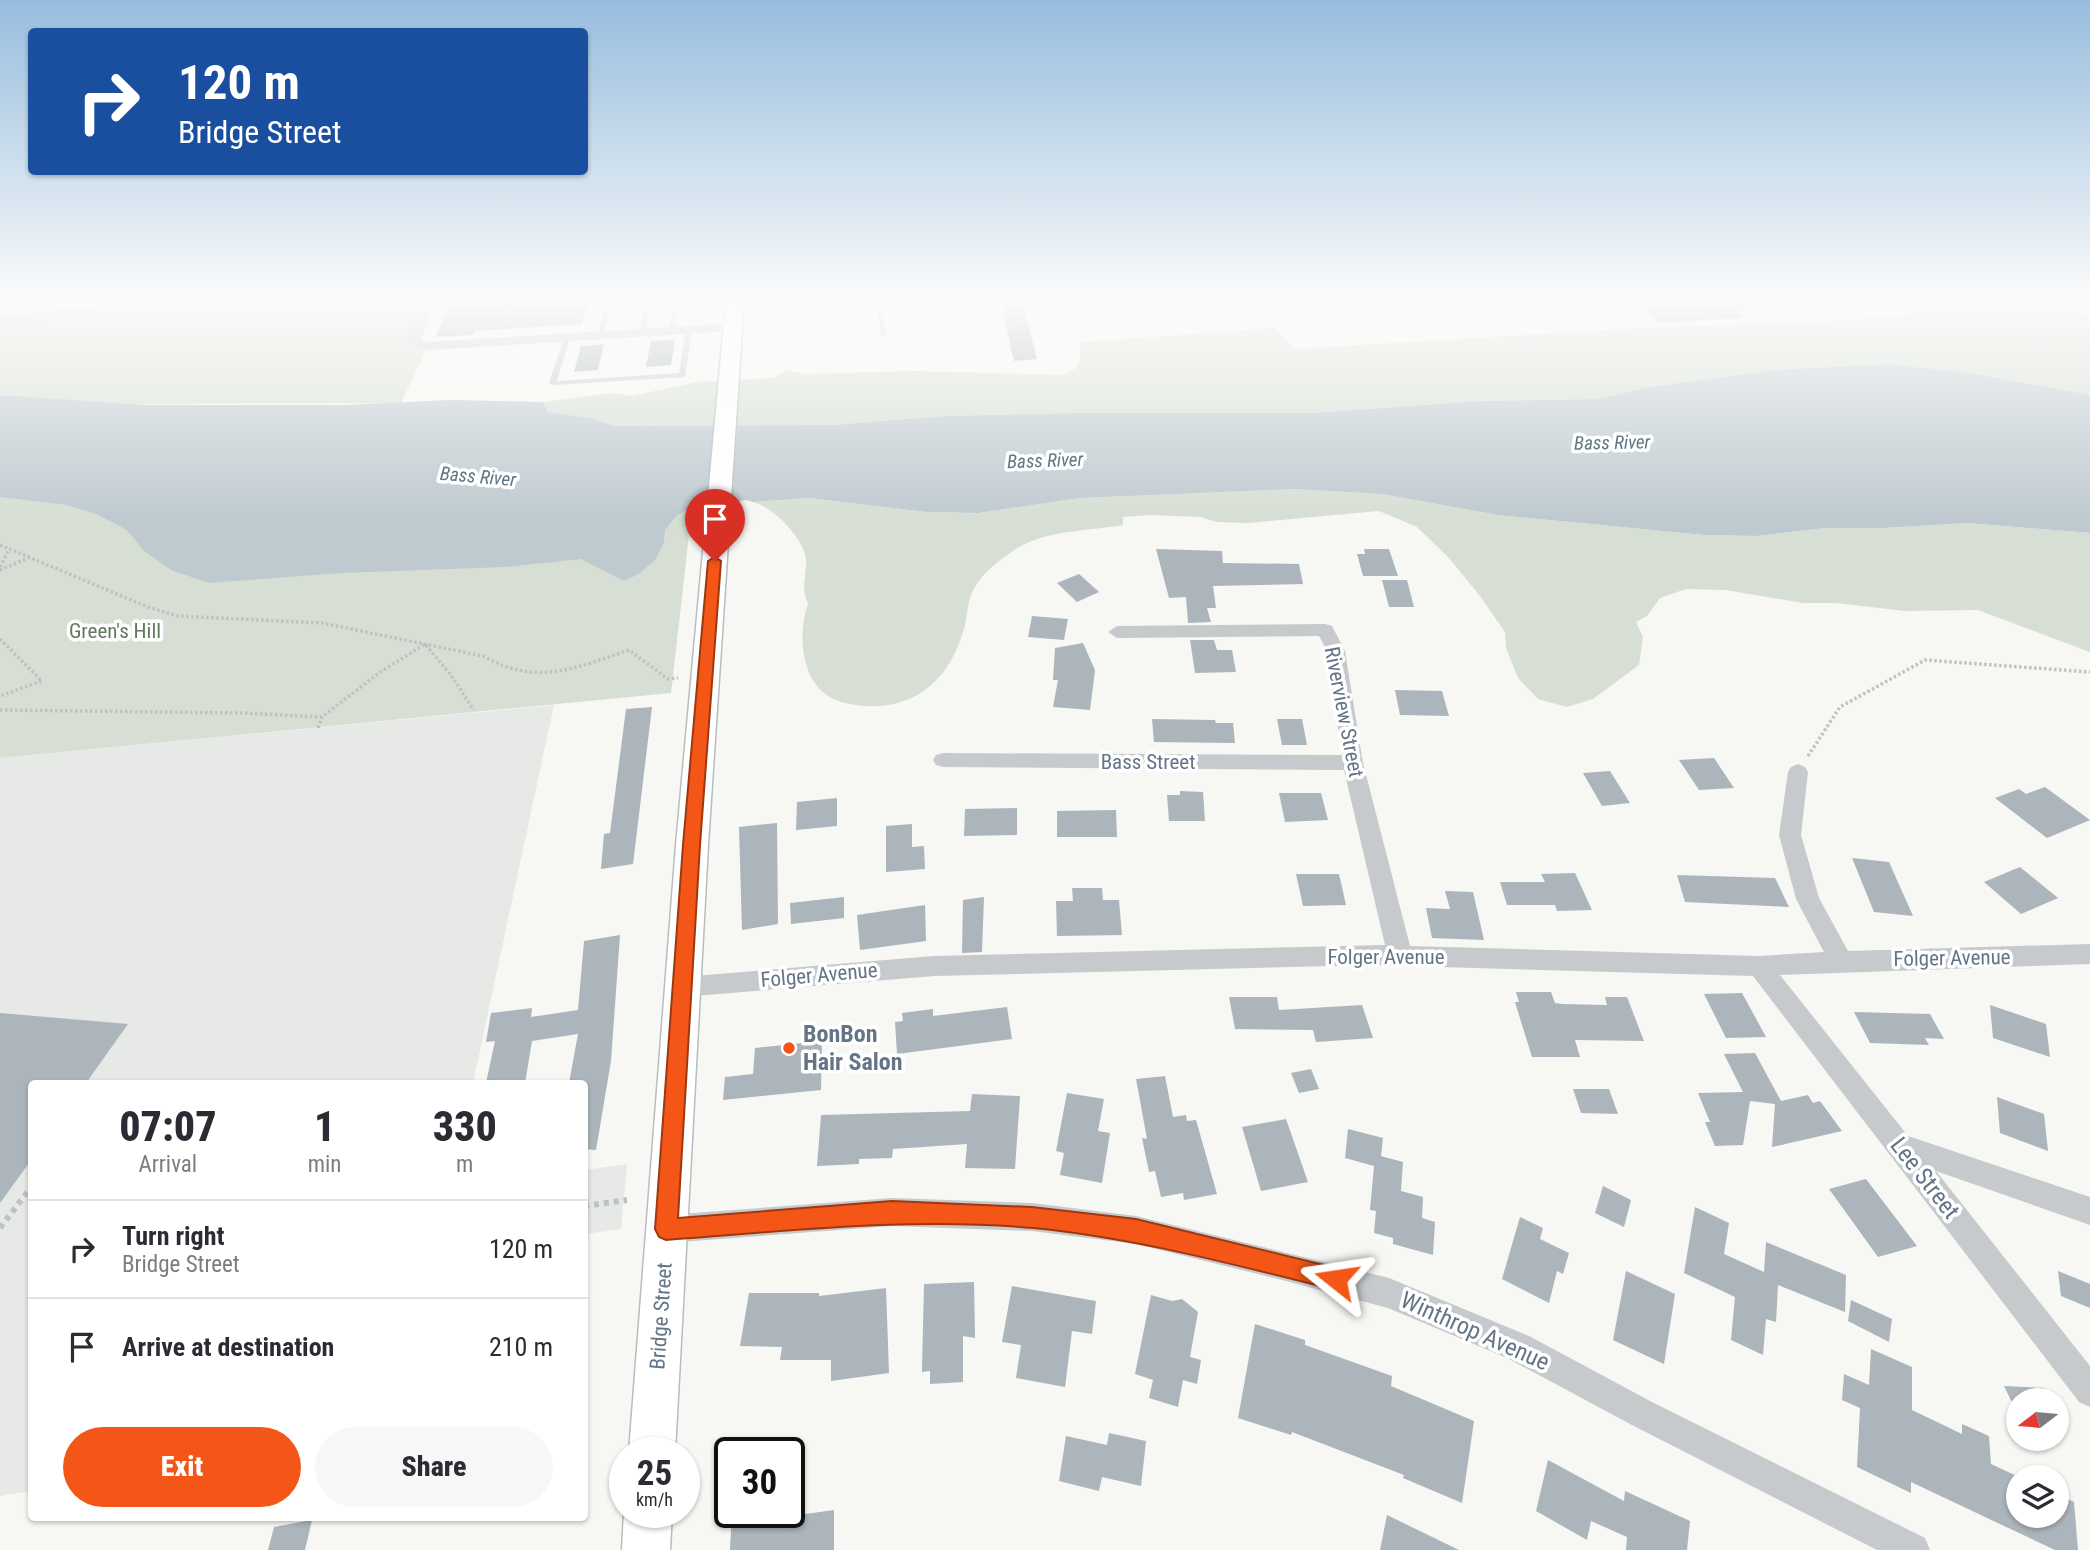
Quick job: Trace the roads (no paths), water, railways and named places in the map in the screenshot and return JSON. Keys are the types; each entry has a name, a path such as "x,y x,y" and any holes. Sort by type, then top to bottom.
{"main road":[{"name":"Bridge Street","path":"653,1437 682,987 729,373"},
{"path":"646,1550 647,1528"}],"street":[{"name":"Riverview Street","path":"1117,632 1325,630 1336,651 1353,763 1400,956"},
{"name":"Bass Street","path":"943,760 1353,763"},
{"path":"1798,772 1790,835 1808,899 1841,961"},
{"name":"Folger Avenue","path":"682,987 934,966 1400,956 1759,965 2090,954"},
{"name":"Lee Street","path":"1759,965 2090,1391"},
{"path":"1899,1146 2090,1211"},
{"name":"Winthrop Avenue","path":"666,1229 892,1212 1032,1217 1136,1230 1282,1265 1389,1293 1518,1347 1653,1419 1913,1550"}],"lane":[{"path":"556,373 553,383 682,373"}],"water":[{"name":"Bass River","path":"1750,373 1973,373 2090,395 2090,533 1968,523 1825,528 1757,536 1704,535 1498,515 1382,494 1294,489 1080,498 978,513 926,512 809,498 753,502 746,500 694,507 677,515 665,530 664,542 656,559 639,574 624,581 581,559 505,567 342,573 209,583 171,570 144,551 127,530 96,514 67,505 0,497 0,395 149,405 343,405 450,400 543,402 548,412 592,418 614,426 831,425 946,416 1310,413 1482,401 1596,399 1650,387"}],"place":[{"name":"BonBon Hair Salon","path":"789,1048"}],"park label":[{"name":"Green's Hill","path":"115,631"}]}
